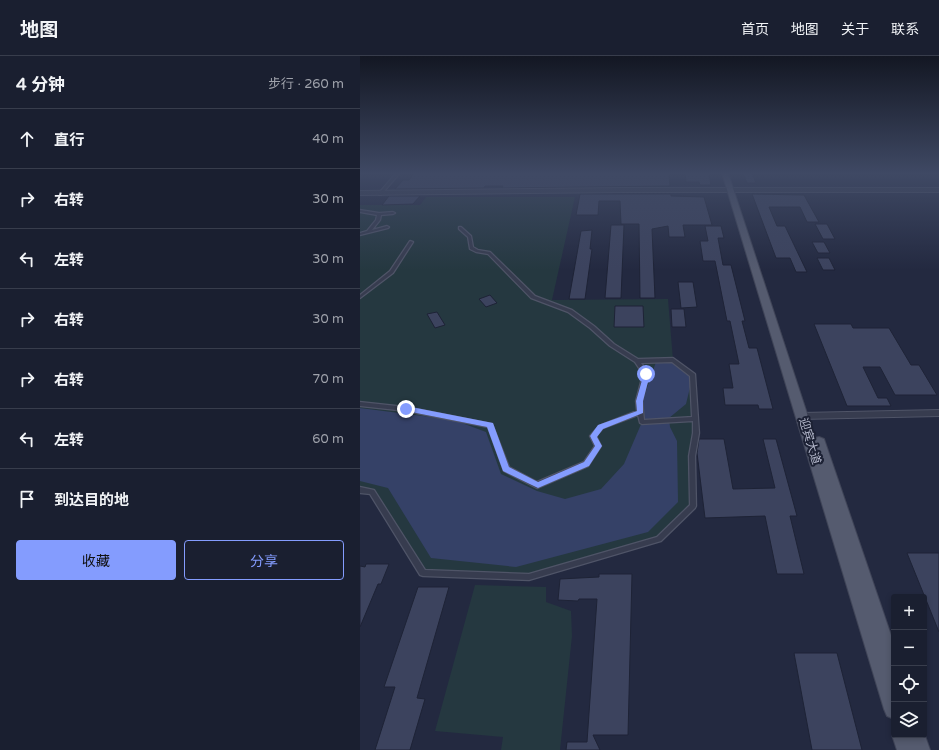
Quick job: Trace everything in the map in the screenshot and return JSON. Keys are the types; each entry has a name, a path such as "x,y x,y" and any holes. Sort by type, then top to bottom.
{"main road":[{"name":"迎宾大道","path":"738,205 806,416 892,666"},
{"name":"迎宾大道","path":"806,416 892,702"},
{"path":"903,738 907,750"},
{"path":"916,738 920,750"}],"street":[{"path":"360,212 379,214 393,213"},
{"path":"368,232 378,220 379,214"},
{"path":"360,234 387,227"},
{"path":"460,228 470,237 471,248 477,251 489,252 533,297 570,311 592,327 612,345 637,361 646,374 639,401 642,422 695,419"},
{"path":"360,297 392,272 411,242"},
{"path":"360,490 372,492 423,573 529,577 659,539 693,506 692,456 696,433 693,375 673,360 637,361"},
{"path":"360,404 406,409 490,425 506,469 538,485 586,464 598,446 593,436 601,427 640,412"},
{"path":"806,416 939,414"}],"shaded area":[{"path":"360,205 573,205 552,300 668,299 673,360 693,375 696,433 692,456 693,506 659,539 529,577 423,573 372,492 360,490"},
{"path":"475,585 546,587 546,602 571,611 572,636 560,750 501,750 503,737 435,731"}],"water":[{"path":"673,360 693,375 686,404 669,418 670,427 677,441 678,502 648,532 516,567 431,558 388,488 360,481 360,408 454,420 486,432 501,474 537,491 565,499 601,489 624,464 642,422 640,408 656,362"}],"building":[{"path":"578,205 599,205 598,215 576,215"},
{"path":"620,205 706,205 712,225 683,225 685,237 669,237 668,226 652,229 655,298 640,298 639,224 621,224"},
{"path":"756,205 810,205 819,222 807,222 800,207 769,207 777,226 785,226 807,272 796,272 790,258 776,258"},
{"path":"815,224 827,224 835,239 823,239"},
{"path":"611,225 624,225 621,298 605,298"},
{"path":"705,226 721,226 724,238 718,238 723,265 731,265 745,321 742,321 749,348 757,348 773,409 759,409 758,405 725,405 723,388 733,388 729,364 739,364 730,321 727,321 715,261 703,261 700,241 708,241"},
{"path":"592,230 590,249 592,249 585,299 569,299 581,231"},
{"path":"812,242 824,242 830,253 818,253"},
{"path":"817,258 829,258 835,270 823,270"},
{"path":"678,282 693,282 697,307 681,308"},
{"path":"490,295 497,303 486,307 479,299"},
{"path":"615,306 643,306 644,327 614,327"},
{"path":"671,309 684,309 686,327 672,327"},
{"path":"437,312 445,325 435,328 427,314"},
{"path":"814,324 851,324 853,328 889,328 911,365 919,365 937,395 895,395 880,367 863,367 878,398 887,398 891,406 847,406"},
{"path":"699,439 724,439 733,489 775,488 763,439 776,439 797,516 790,516 804,574 777,574 765,516 705,518 697,453"},
{"path":"907,553 939,553 939,632 927,602 927,594 924,594"},
{"path":"366,564 389,564 381,584 378,584 360,627 360,566 365,567"},
{"path":"599,574 632,574 628,735 593,735 600,750 566,750 567,742 587,742 597,599 579,599 578,601 558,600 560,579 599,577"},
{"path":"418,587 449,587 417,698 425,699 410,750 375,750 395,687 384,687"},
{"path":"794,653 837,653 862,750 812,750"}],"route":[{"path":"406,409 490,425 506,469 538,485 586,464 598,446 593,436 601,427 640,412 639,401 646,374"}]}
